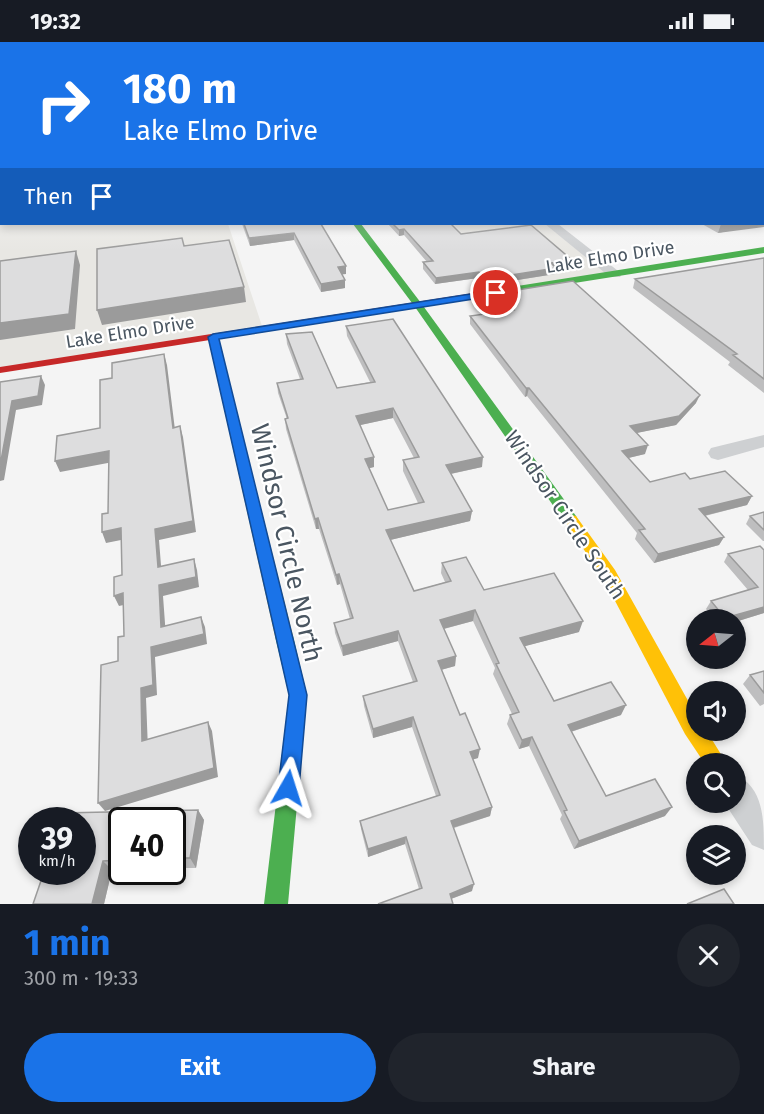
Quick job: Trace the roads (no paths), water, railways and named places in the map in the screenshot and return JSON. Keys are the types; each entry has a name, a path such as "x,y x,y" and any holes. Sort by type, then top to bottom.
{"street":[{"name":"Windsor Circle South","path":"358,225 418,305 609,574 692,727 710,753"},
{"path":"552,225 615,274"},
{"name":"Lake Elmo Drive","path":"0,370 764,250"},
{"name":"Windsor Circle North","path":"213,337 298,695 276,904"},
{"path":"718,453 764,441"},
{"path":"746,806 764,833"}]}
